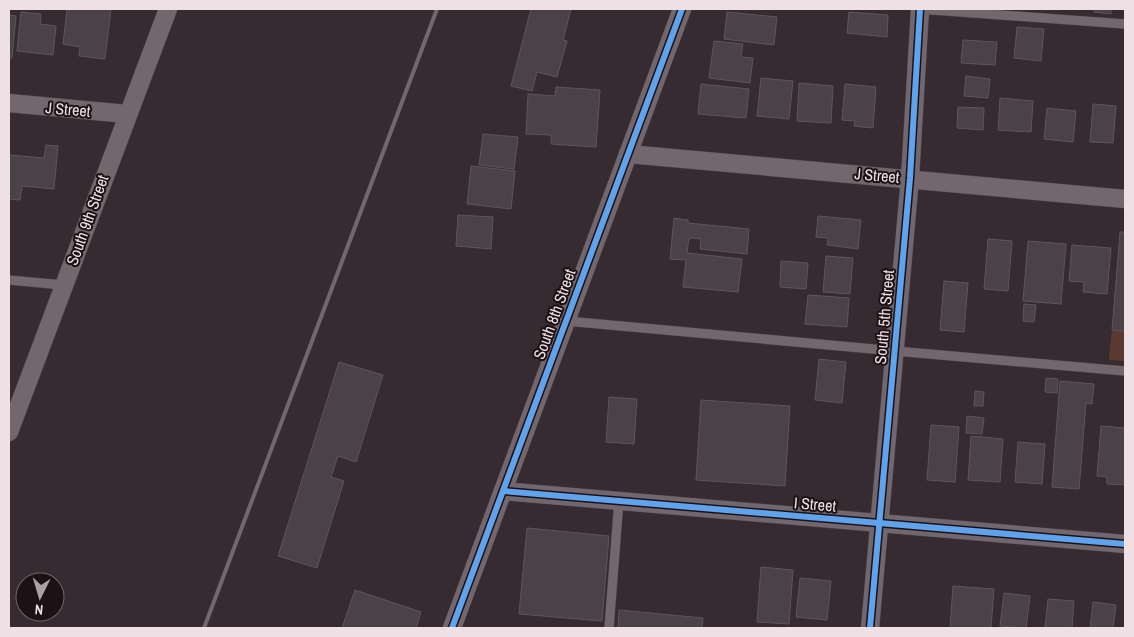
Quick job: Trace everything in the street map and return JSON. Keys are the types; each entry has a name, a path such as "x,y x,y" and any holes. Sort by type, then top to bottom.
{"street":[{"name":"South 9th Street","path":"9,432 168,9"},
{"name":"South 8th Street","path":"452,628 682,9"},
{"name":"South 5th Street","path":"870,628 910,178 918,9"},
{"name":"J Street","path":"9,103 127,114"},
{"name":"J Street","path":"628,154 1125,198"},
{"name":"I Street","path":"503,491 1125,544"}],"lane":[{"path":"918,9 1125,24"},
{"path":"9,280 63,285"},
{"path":"566,321 895,352 1125,371"},
{"path":"609,628 619,500"}],"shaded area":[{"path":"1112,330 1125,331 1125,361 1109,360"}],"building":[{"path":"67,9 111,9 105,59 79,56 80,47 63,44"},
{"path":"531,9 571,9 563,40 567,41 557,77 537,72 532,91 511,86"},
{"path":"1095,9 1111,9 1111,14 1094,12"},
{"path":"21,12 41,14 40,24 56,26 53,55 17,51"},
{"path":"727,12 777,17 774,45 724,39"},
{"path":"849,12 888,15 887,37 847,33"},
{"path":"9,15 16,16 12,58 9,58"},
{"path":"1017,27 1044,29 1041,61 1014,58"},
{"path":"963,40 997,42 995,65 961,63"},
{"path":"714,41 743,44 741,57 753,58 750,83 709,78"},
{"path":"966,76 990,79 988,98 964,96"},
{"path":"761,78 793,81 789,119 757,116"},
{"path":"799,83 833,86 831,123 797,121"},
{"path":"701,84 749,89 746,118 698,114"},
{"path":"845,84 876,87 873,128 854,126 855,121 842,120"},
{"path":"556,87 600,90 596,147 551,144 551,135 526,134 528,94 555,96"},
{"path":"1000,98 1033,101 1031,132 998,130"},
{"path":"1093,104 1116,106 1113,143 1090,142"},
{"path":"958,107 984,108 983,130 957,128"},
{"path":"1047,108 1076,111 1073,142 1044,139"},
{"path":"483,134 518,137 514,169 479,165"},
{"path":"46,145 58,146 54,189 22,186 20,200 9,199 9,155 44,158"},
{"path":"471,166 515,171 511,209 467,204"},
{"path":"458,215 493,217 491,249 456,246"},
{"path":"818,216 861,220 858,249 827,245 828,238 816,237"},
{"path":"674,218 688,220 688,223 749,229 747,254 700,249 701,239 689,238 687,253 742,259 738,292 683,287 686,260 670,259"},
{"path":"1120,232 1125,232 1125,331 1112,330"},
{"path":"988,239 1012,241 1008,291 984,289"},
{"path":"1028,241 1066,244 1061,304 1023,301"},
{"path":"1072,245 1111,248 1107,294 1083,292 1084,282 1069,281"},
{"path":"826,256 853,258 850,294 823,292"},
{"path":"781,261 808,263 806,289 780,287"},
{"path":"944,281 968,283 964,332 940,330"},
{"path":"808,295 849,298 847,327 805,324"},
{"path":"1024,304 1036,305 1034,322 1023,321"},
{"path":"819,359 846,362 842,403 815,400"},
{"path":"339,362 383,375 356,462 338,456 331,477 344,481 317,568 278,556"},
{"path":"1046,378 1058,379 1057,393 1045,392"},
{"path":"1060,381 1094,384 1092,404 1086,403 1079,489 1052,487"},
{"path":"975,391 984,392 983,406 974,406"},
{"path":"609,397 637,399 634,444 606,442"},
{"path":"701,400 790,406 785,486 696,480"},
{"path":"967,416 984,418 982,434 966,433"},
{"path":"931,425 959,427 955,482 927,480"},
{"path":"1101,426 1125,428 1125,485 1107,484 1107,477 1097,476"},
{"path":"971,436 1003,439 1000,482 968,480"},
{"path":"1018,442 1045,444 1042,484 1015,482"},
{"path":"527,528 609,536 602,621 519,614"},
{"path":"761,567 793,570 789,624 757,622"},
{"path":"800,578 831,581 827,620 796,617"},
{"path":"953,586 994,589 991,628 950,628"},
{"path":"355,590 421,612 416,628 342,628"},
{"path":"1004,593 1030,596 1026,628 1000,626"},
{"path":"1048,599 1074,601 1072,628 1045,628"},
{"path":"1093,602 1116,605 1113,628 1090,628"},
{"path":"619,610 703,618 702,628 618,628"}],"railway":[{"path":"204,628 437,9"}],"cycle path":[{"path":"452,628 682,9"},
{"path":"870,628 910,178 920,9"},
{"path":"503,491 1125,544"}]}
